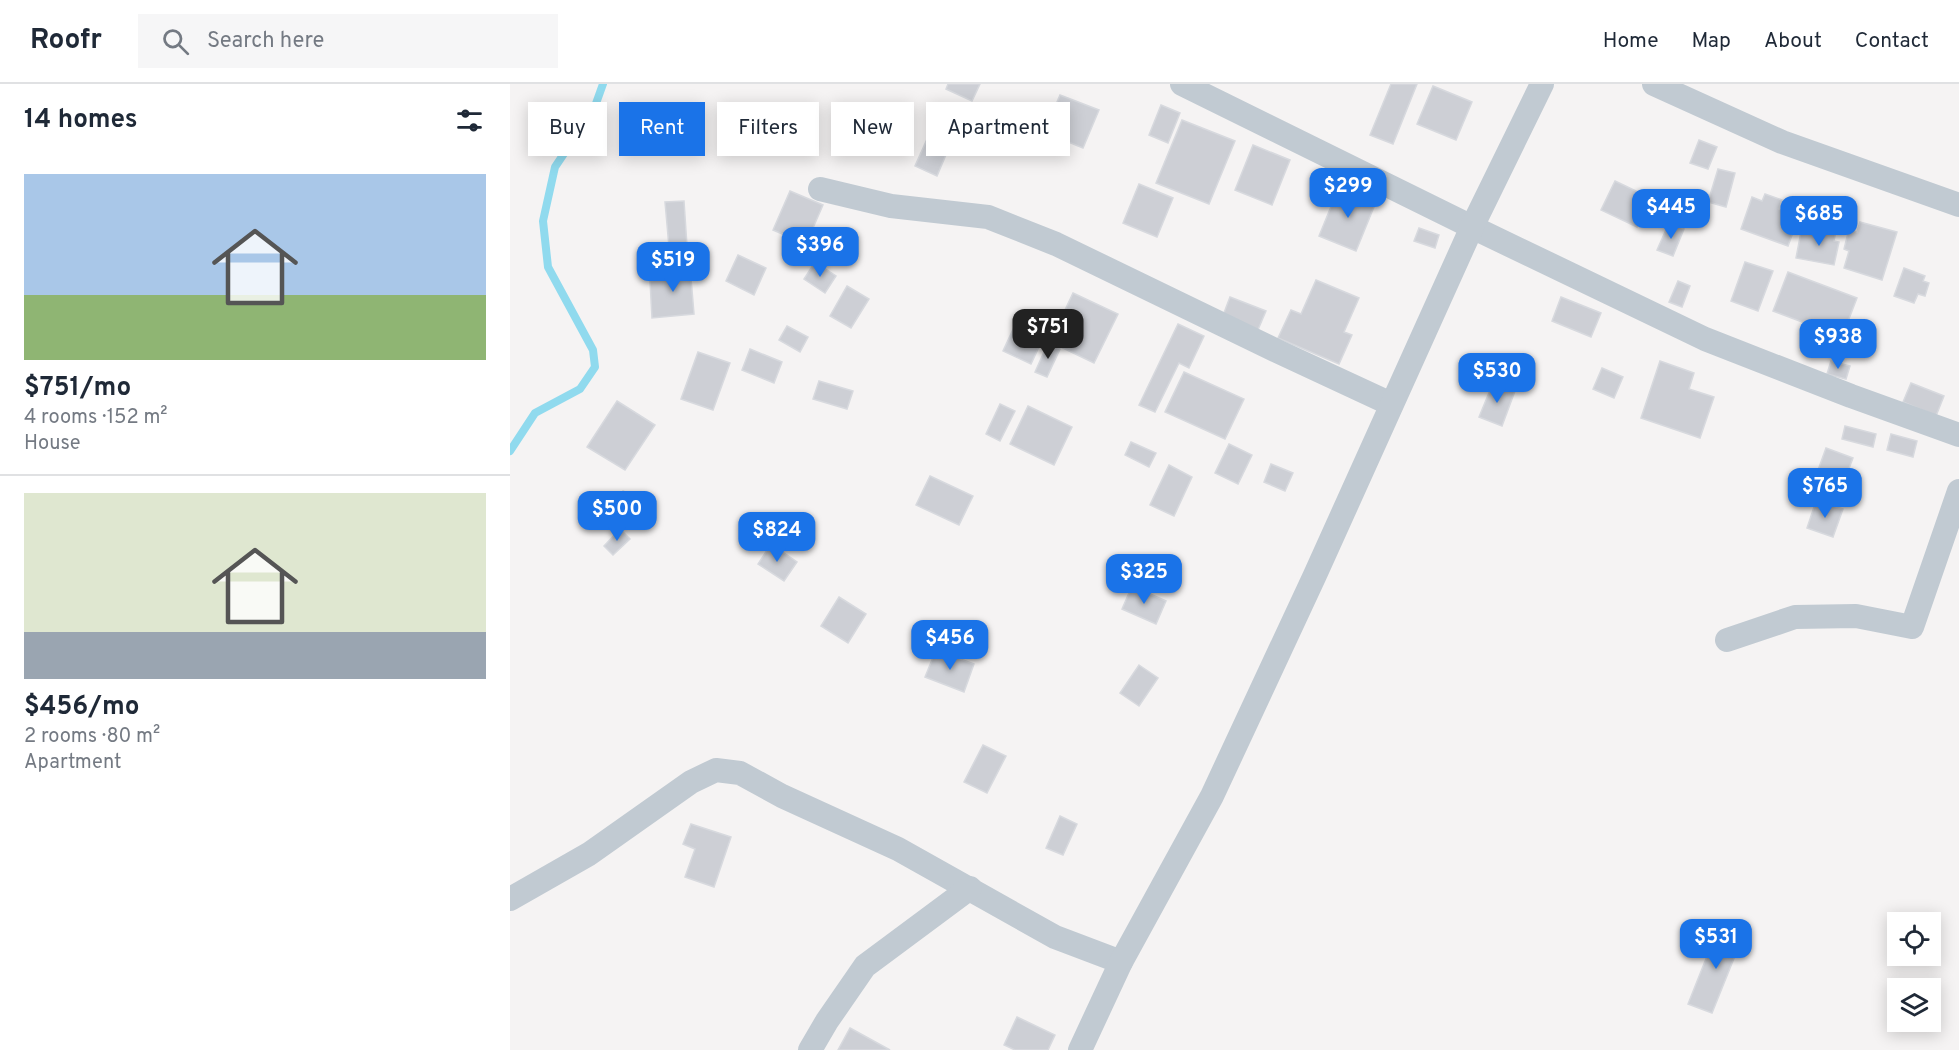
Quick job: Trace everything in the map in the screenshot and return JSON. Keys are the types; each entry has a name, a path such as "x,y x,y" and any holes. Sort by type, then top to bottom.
{"street":[{"path":"1182,84 1705,339 1959,435"},
{"path":"1080,1050 1121,962 1212,796 1316,574 1472,227 1542,84"},
{"path":"1654,84 1782,142 1959,204"},
{"path":"820,189 891,206 988,217 1056,244 1391,404"},
{"path":"1727,640 1795,617 1856,616 1912,627 1959,491"},
{"path":"510,898 589,854 691,782 716,770 740,773 782,796 898,849 1055,937 1121,962"},
{"path":"810,1050 865,966 970,888"}],"building":[{"path":"948,84 980,84 972,101 946,89"},
{"path":"1391,84 1417,84 1393,144 1370,135"},
{"path":"1433,86 1472,102 1456,140 1417,124"},
{"path":"1060,95 1099,110 1083,148 1070,143 1070,102 1057,102"},
{"path":"1161,105 1180,113 1168,143 1149,135"},
{"path":"1182,120 1235,141 1209,204 1156,183"},
{"path":"1699,140 1717,147 1708,169 1690,163"},
{"path":"926,141 926,156 945,156 937,176 915,166"},
{"path":"1253,145 1290,160 1272,205 1235,190"},
{"path":"1718,169 1735,173 1726,207 1708,202"},
{"path":"1615,181 1651,198 1637,227 1601,210"},
{"path":"1139,184 1173,198 1157,237 1123,223"},
{"path":"1339,187 1376,202 1356,251 1319,236"},
{"path":"790,191 823,205 806,244 773,230"},
{"path":"1765,194 1782,200 1779,209 1799,216 1788,246 1741,229 1752,197 1762,201"},
{"path":"684,201 687,246 669,247 665,202"},
{"path":"1809,203 1826,208 1821,223 1816,221 1813,231 1802,228"},
{"path":"1860,222 1897,232 1882,280 1844,268 1849,251 1844,249 1849,229 1857,232"},
{"path":"1669,223 1684,229 1673,256 1657,250"},
{"path":"1818,227 1836,230 1834,241 1839,242 1834,265 1796,258 1801,232 1816,235"},
{"path":"1419,228 1439,235 1435,248 1414,241"},
{"path":"738,255 766,268 754,295 726,281"},
{"path":"815,262 836,276 825,293 804,279"},
{"path":"1745,262 1773,271 1758,311 1731,301"},
{"path":"690,266 694,314 652,318 650,281 665,278 665,267"},
{"path":"1904,268 1925,276 1923,281 1929,283 1925,296 1918,294 1914,303 1894,296"},
{"path":"1788,272 1857,298 1842,337 1773,311"},
{"path":"1316,280 1359,298 1344,332 1352,335 1339,364 1278,338 1291,310 1301,314"},
{"path":"1678,281 1690,286 1682,307 1669,302"},
{"path":"847,286 869,299 851,328 830,316"},
{"path":"1073,293 1118,314 1094,363 1050,342"},
{"path":"1230,297 1266,311 1257,332 1222,318"},
{"path":"1561,297 1601,313 1591,337 1552,321"},
{"path":"1016,323 1044,336 1031,364 1003,351"},
{"path":"1178,324 1204,336 1189,368 1179,363 1155,412 1139,405"},
{"path":"787,326 808,337 800,352 779,340"},
{"path":"1048,343 1060,349 1047,377 1035,372"},
{"path":"750,349 782,362 774,383 742,370"},
{"path":"698,352 730,363 713,410 681,399"},
{"path":"1660,361 1694,373 1689,389 1714,397 1700,438 1641,418"},
{"path":"1831,361 1850,366 1846,379 1827,374"},
{"path":"1602,368 1623,377 1614,398 1593,389"},
{"path":"1184,372 1244,399 1225,439 1165,412"},
{"path":"819,381 853,391 847,409 813,399"},
{"path":"1493,383 1515,391 1502,426 1479,417"},
{"path":"1911,383 1944,396 1936,416 1903,402"},
{"path":"617,401 655,425 625,470 587,447"},
{"path":"1000,404 1015,411 1000,441 986,434"},
{"path":"1028,406 1072,427 1054,465 1010,444"},
{"path":"1845,426 1876,434 1873,447 1842,439"},
{"path":"1891,434 1917,441 1913,457 1887,450"},
{"path":"1131,442 1156,453 1149,467 1125,455"},
{"path":"1229,444 1252,455 1238,484 1215,473"},
{"path":"1826,448 1853,458 1848,471 1856,474 1848,497 1813,484"},
{"path":"1271,464 1293,473 1285,491 1264,482"},
{"path":"1169,465 1192,477 1174,516 1150,505"},
{"path":"930,476 973,496 959,525 916,505"},
{"path":"623,491 650,506 639,527 612,512"},
{"path":"1816,501 1843,509 1833,537 1807,528"},
{"path":"620,529 630,539 613,555 604,546"},
{"path":"771,544 797,562 784,581 758,564"},
{"path":"1132,586 1166,601 1156,624 1122,609"},
{"path":"839,597 866,614 848,643 821,626"},
{"path":"936,650 974,664 964,692 925,677"},
{"path":"1139,665 1158,678 1139,706 1120,693"},
{"path":"983,745 1006,756 987,793 964,782"},
{"path":"1060,816 1077,824 1063,855 1046,848"},
{"path":"691,824 731,837 714,887 685,877 695,849 683,844"},
{"path":"1719,926 1743,936 1712,1013 1688,1004"},
{"path":"1017,1017 1055,1035 1048,1050 1015,1050 1004,1045"},
{"path":"850,1028 890,1050 838,1050"}],"waterway":[{"path":"510,451 535,413 580,389 595,367 593,350 548,267 543,221 555,167 594,109 603,84"}]}
